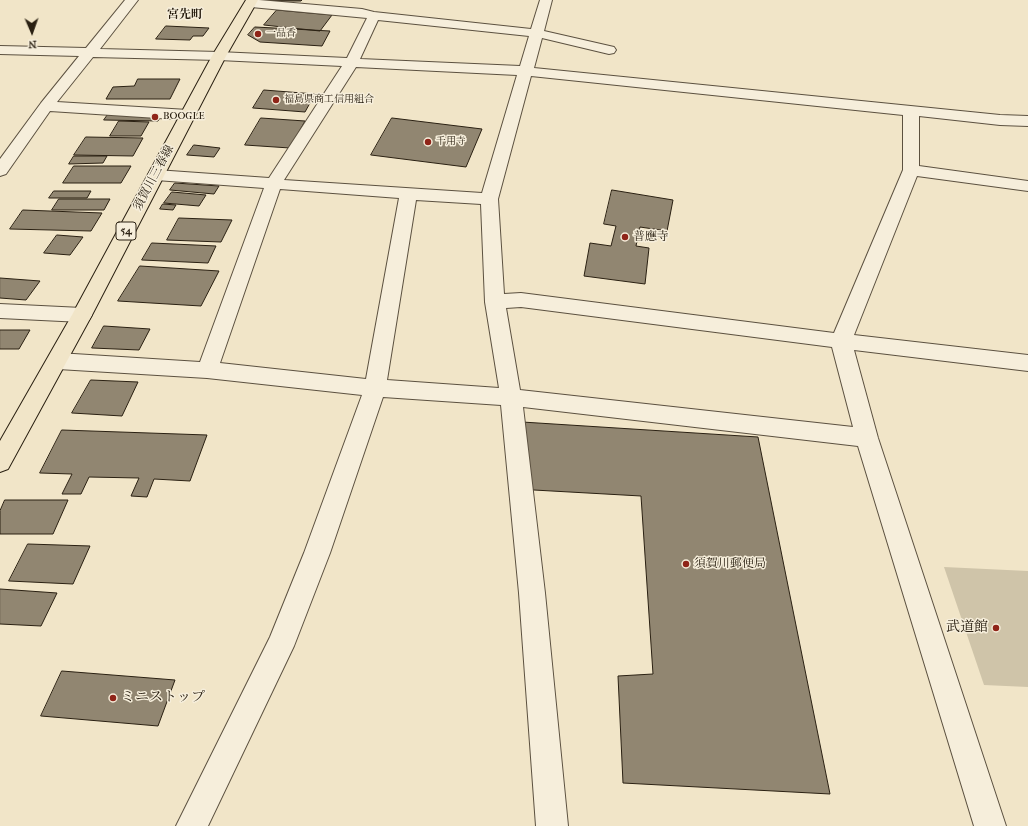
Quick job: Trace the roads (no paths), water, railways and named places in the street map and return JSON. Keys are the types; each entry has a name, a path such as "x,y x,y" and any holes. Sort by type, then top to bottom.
{"main road":[{"name":"須賀川三春線","path":"0,462 58,361 188,115 251,1"}],"street":[{"path":"0,171 46,106 88,52 132,0"},
{"path":"207,370 274,183 352,62 368,14 369,0"},
{"path":"546,0 489,199 495,302 511,397 532,593 552,826"},
{"path":"251,1 536,33 609,50"},
{"path":"0,50 220,56 526,71 1000,120 1028,121"},
{"path":"46,106 188,115"},
{"path":"911,110 911,170 841,341 867,438 990,826"},
{"path":"911,170 1028,186"},
{"path":"156,175 489,199"},
{"path":"192,826 280,646 317,553 375,388 408,194"},
{"path":"495,302 521,300 841,341 1028,363"},
{"path":"0,311 82,316"},
{"path":"58,361 207,370 375,388 511,397 867,438"}],"place":[{"name":"一品香","path":"258,34"},
{"name":"福島県商工信用組合","path":"276,100"},
{"name":"BOOGLE","path":"155,117"},
{"name":"千用寺","path":"428,142"},
{"name":"普應寺","path":"625,237"},
{"name":"須賀川郵便局","path":"686,564"},
{"name":"武道館","path":"996,628"},
{"name":"ミニストップ","path":"113,698"}],"district":[{"name":"宮先町","path":"185,15"}]}
